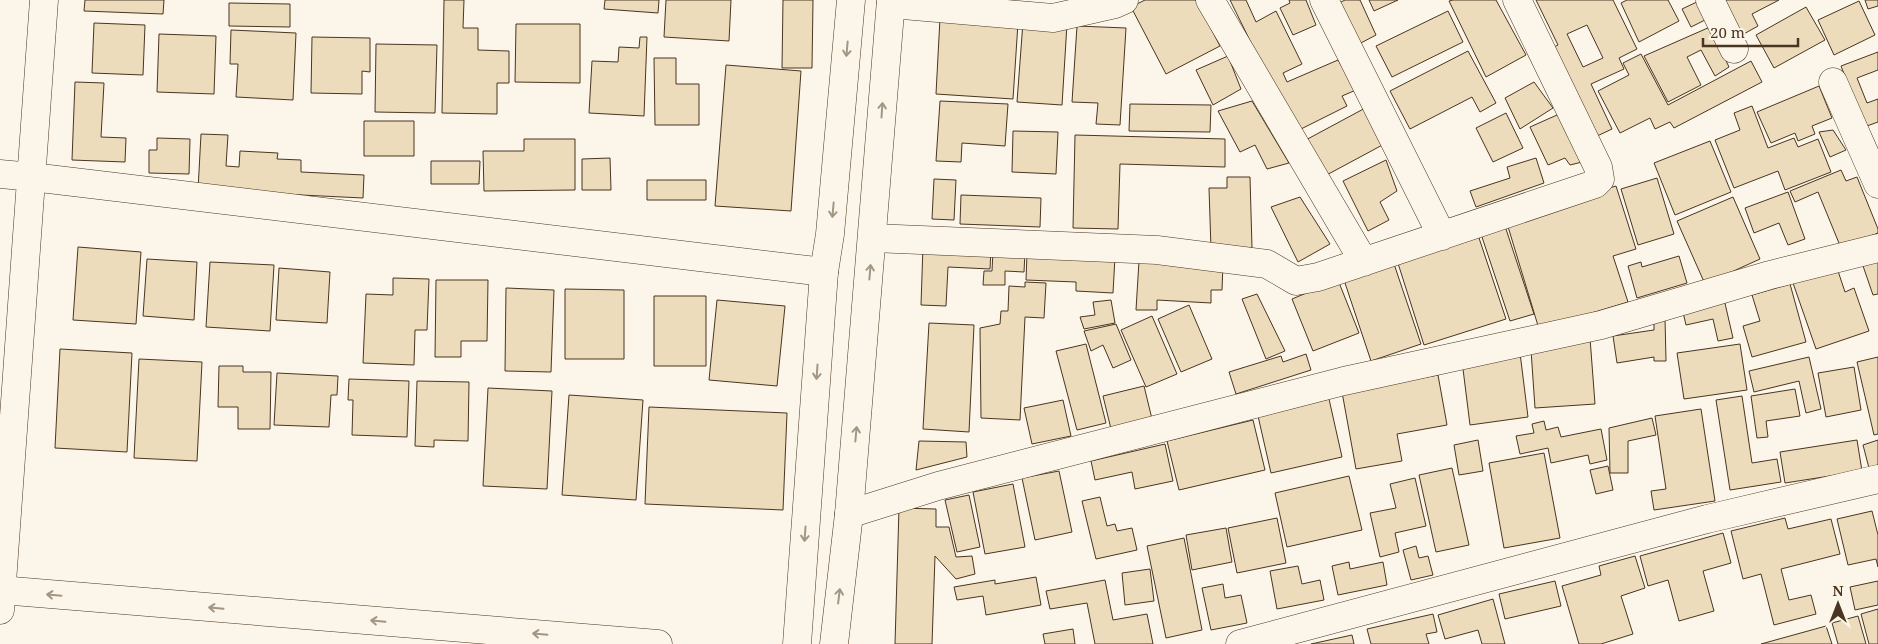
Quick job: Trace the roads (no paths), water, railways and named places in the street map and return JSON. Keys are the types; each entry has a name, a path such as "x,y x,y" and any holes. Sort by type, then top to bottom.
{"street":[{"path":"44,0 0,597 658,644"},
{"path":"797,644 824,272 830,234 851,0"},
{"path":"834,644 849,514 891,2 1053,18 1115,4 1124,0"},
{"path":"1210,0 1364,262"},
{"path":"1324,0 1442,236"},
{"path":"873,238 1157,250 1267,264 1296,281 1318,277 1595,184 1600,179 1598,167 1517,0"},
{"path":"1710,0 1734,50"},
{"path":"1833,82 1878,184"},
{"path":"0,174 824,272"},
{"path":"849,514 938,486 1344,381 1601,326 1770,275 1878,248"},
{"path":"1240,644 1707,519 1878,478"}]}
